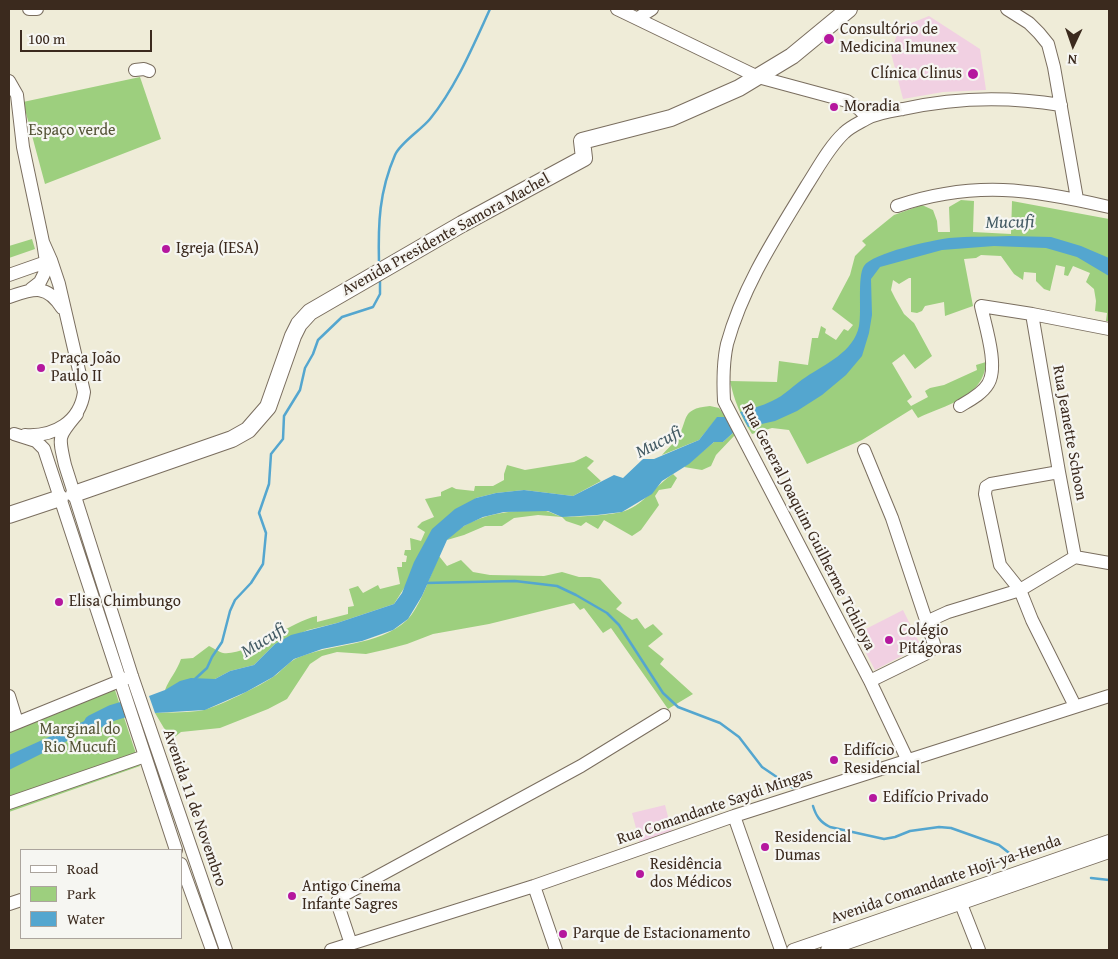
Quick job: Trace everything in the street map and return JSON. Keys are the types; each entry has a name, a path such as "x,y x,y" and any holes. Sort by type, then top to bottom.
{"main road":[{"name":"Avenida Presidente Samora Machel","path":"67,496 232,439 248,430 268,407 293,336 299,324 310,312 454,228 584,158 582,140 671,118 739,88 792,56 848,9"},
{"path":"9,515 67,496"}],"street":[{"path":"29,9 36,9"},
{"path":"617,9 758,76 847,101 859,108 868,118"},
{"path":"638,18 652,9"},
{"path":"1007,9 1029,23 1048,44 1054,67 1077,199"},
{"path":"135,70 144,69 149,71"},
{"path":"9,81 17,95 23,147 46,262 44,274 40,282 31,289 9,297"},
{"name":"Rua General Joaquim Guilherme Tchiloya","path":"908,761 870,681 724,401 723,382 727,346 752,278 775,236 829,152 844,133 868,118 920,105 956,99 1015,99 1061,105"},
{"path":"897,206 945,194 984,189 1008,189 1077,199 1109,207"},
{"path":"11,433 35,435 61,428 77,414 81,407 84,392 66,314 51,260 43,242"},
{"path":"9,275 46,262"},
{"path":"31,289 50,293 66,314"},
{"path":"960,406 984,390 992,375 992,360 980,306 1109,329"},
{"name":"Rua Jeanette Schoon","path":"1032,314 1075,557"},
{"name":"Avenida 11 de Novembro","path":"67,496 60,438 62,432 77,414"},
{"name":"Avenida 11 de Novembro","path":"11,433 36,441 41,445 67,496 141,722 226,950"},
{"path":"864,450 892,518 934,644 932,649 870,681"},
{"path":"1059,472 991,484 986,487 985,494 1000,565 1020,590 1032,620 1075,706"},
{"path":"926,622 948,612 1020,590 1075,557 1109,563"},
{"path":"9,696 13,724 126,678"},
{"name":"Rua Comandante Saydi Mingas","path":"331,950 534,886 734,816 1109,696"},
{"path":"351,944 337,902 340,897 581,766 664,715"},
{"name":"Avenida 11 de Novembro","path":"141,722 145,756 176,849"},
{"path":"9,804 145,756"},
{"path":"734,816 781,950"},
{"name":"Avenida Comandante Hoji-ya-Henda","path":"793,950 1109,841"},
{"name":"Avenida Comandante Hoji-ya-Henda","path":"827,950 1109,852"},
{"name":"Avenida 11 de Novembro","path":"182,867 212,950"},
{"path":"534,886 556,950"},
{"path":"961,904 979,950"}],"shaded area":[{"path":"929,16 980,49 986,90 943,92 903,99 891,53 899,28"},
{"name":"Colégio Pitágoras","path":"903,610 921,646 875,670 856,634"},
{"path":"665,805 672,832 640,843 632,813"}],"green space":[{"name":"Espaço verde","path":"140,77 161,139 45,184 23,102"},
{"path":"961,200 974,201 973,232 1011,234 1012,201 1109,219 1109,321 1106,321 1107,313 1095,311 1094,289 1086,282 1090,273 1073,266 1068,276 1064,275 1065,267 1056,265 1050,291 1044,289 1036,281 1036,273 1024,272 1023,280 1014,274 1001,256 981,255 976,258 964,259 973,306 945,316 944,302 925,306 922,311 917,313 911,312 911,278 899,284 893,280 891,290 895,298 904,314 914,323 932,356 915,369 904,354 892,363 912,397 907,401 911,406 928,397 925,391 930,388 944,385 977,370 976,365 986,362 984,374 971,392 951,404 918,418 912,409 862,440 807,464 789,430 772,428 752,434 738,408 730,381 777,382 779,361 808,365 812,338 818,338 821,326 826,329 825,333 836,340 844,329 848,331 853,325 832,309 850,275 855,256 866,245 862,241 894,215 922,205 933,210 938,232 950,232 949,207"},
{"path":"32,239 35,249 9,258 9,246"},
{"path":"710,406 719,408 726,417 717,418 699,440 662,455 676,440 689,413 693,410"},
{"path":"734,432 734,436 716,455 711,466 702,470 684,467 714,442 723,442"},
{"path":"586,456 594,461 587,468 601,481 573,496 524,490 496,493 476,498 406,585 394,604 337,623 308,630 275,644 254,665 230,671 215,679 205,679 165,690 181,659 193,658 209,646 223,653 233,653 257,644 306,619 317,616 317,622 348,614 348,607 354,606 349,589 358,586 363,593 378,585 380,589 400,584 397,567 402,567 402,562 406,562 407,556 404,555 405,550 411,550 410,538 421,541 425,532 417,527 422,522 434,517 425,499 441,496 441,492 452,487 474,491 475,486 493,486 504,480 507,465 525,470 574,462"},
{"path":"673,474 677,478 671,488 659,490 655,496 659,505 641,530 632,536 604,520 598,529 586,522 581,526 566,521 562,517 538,515 514,518 502,526 485,526 447,540 473,521 504,512 546,511 560,516 572,517 621,512 642,501"},
{"path":"439,556 447,566 461,560 473,572 490,575 544,576 562,572 579,577 600,579 622,603 616,609 632,620 637,618 645,629 653,624 663,634 648,646 664,659 660,664 693,694 668,709 611,628 603,633 584,608 580,610 574,603 489,624 433,634 407,644 366,654 337,652 322,656 310,664 287,699 268,709 220,728 181,732 171,740 155,713 192,712 211,708 267,681 297,658 310,653 368,640 395,629 412,615"},
{"name":"Marginal do Rio Mucufi","path":"111,678 140,766 9,812 9,720"}],"water":[{"path":"1010,236 1051,237 1081,246 1109,258 1109,276 1077,257 1046,248 994,246 942,250 880,267 871,279 872,315 862,356 846,375 822,395 797,411 775,421 748,427 740,412 781,396 838,356 851,343 859,326 862,271 869,261 890,252 941,239"},
{"path":"717,417 726,417 734,432 723,442 714,442 689,464 662,481 652,494 622,512 562,517 548,511 504,512 483,517 464,526 447,540 422,596 408,619 393,630 362,641 322,649 294,659 273,677 246,692 205,710 155,713 149,696 165,690 180,681 191,678 215,679 230,671 254,665 275,644 291,635 337,623 394,604 402,593 414,562 432,529 455,509 476,498 496,493 524,490 573,496 614,475 623,478 643,459 654,459 699,440"},
{"path":"111,709 115,717 9,770 9,755"}],"waterway":[{"path":"379,263 381,208 386,182 395,155 401,146 430,119 448,94 490,9"},
{"path":"195,679 207,668 222,642 230,611 235,600 251,583 263,564 266,533 259,513 269,484 271,454 283,439 284,416 300,390 305,368 318,340 342,317 373,307 380,294 380,280"},
{"path":"425,583 515,581 557,586 576,595 607,613 619,625 663,693 678,707 720,723 739,737 762,767 793,788"},
{"name":"Mucufi","path":"92,723 112,713 135,706"},
{"path":"813,806 819,818 830,827 884,839 910,831 939,827 951,828 999,845 1013,856"},
{"path":"1091,878 1109,880"}],"place":[{"name":"Consultório de Medicina Imunex","path":"829,39"},
{"name":"Clínica Clinus","path":"973,74"},
{"name":"Moradia","path":"834,107"},
{"name":"Igreja (IESA)","path":"166,249"},
{"name":"Praça João Paulo II","path":"41,368"},
{"name":"Elisa Chimbungo","path":"59,602"},
{"name":"Colégio Pitágoras","path":"889,640"},
{"name":"Edifício Residencial","path":"834,760"},
{"name":"Edifício Privado","path":"873,798"},
{"name":"Residencial Dumas","path":"765,847"},
{"name":"Residência dos Médicos","path":"640,874"},
{"name":"Antigo Cinema Infante Sagres","path":"292,896"},
{"name":"Parque de Estacionamento","path":"563,934"}]}
